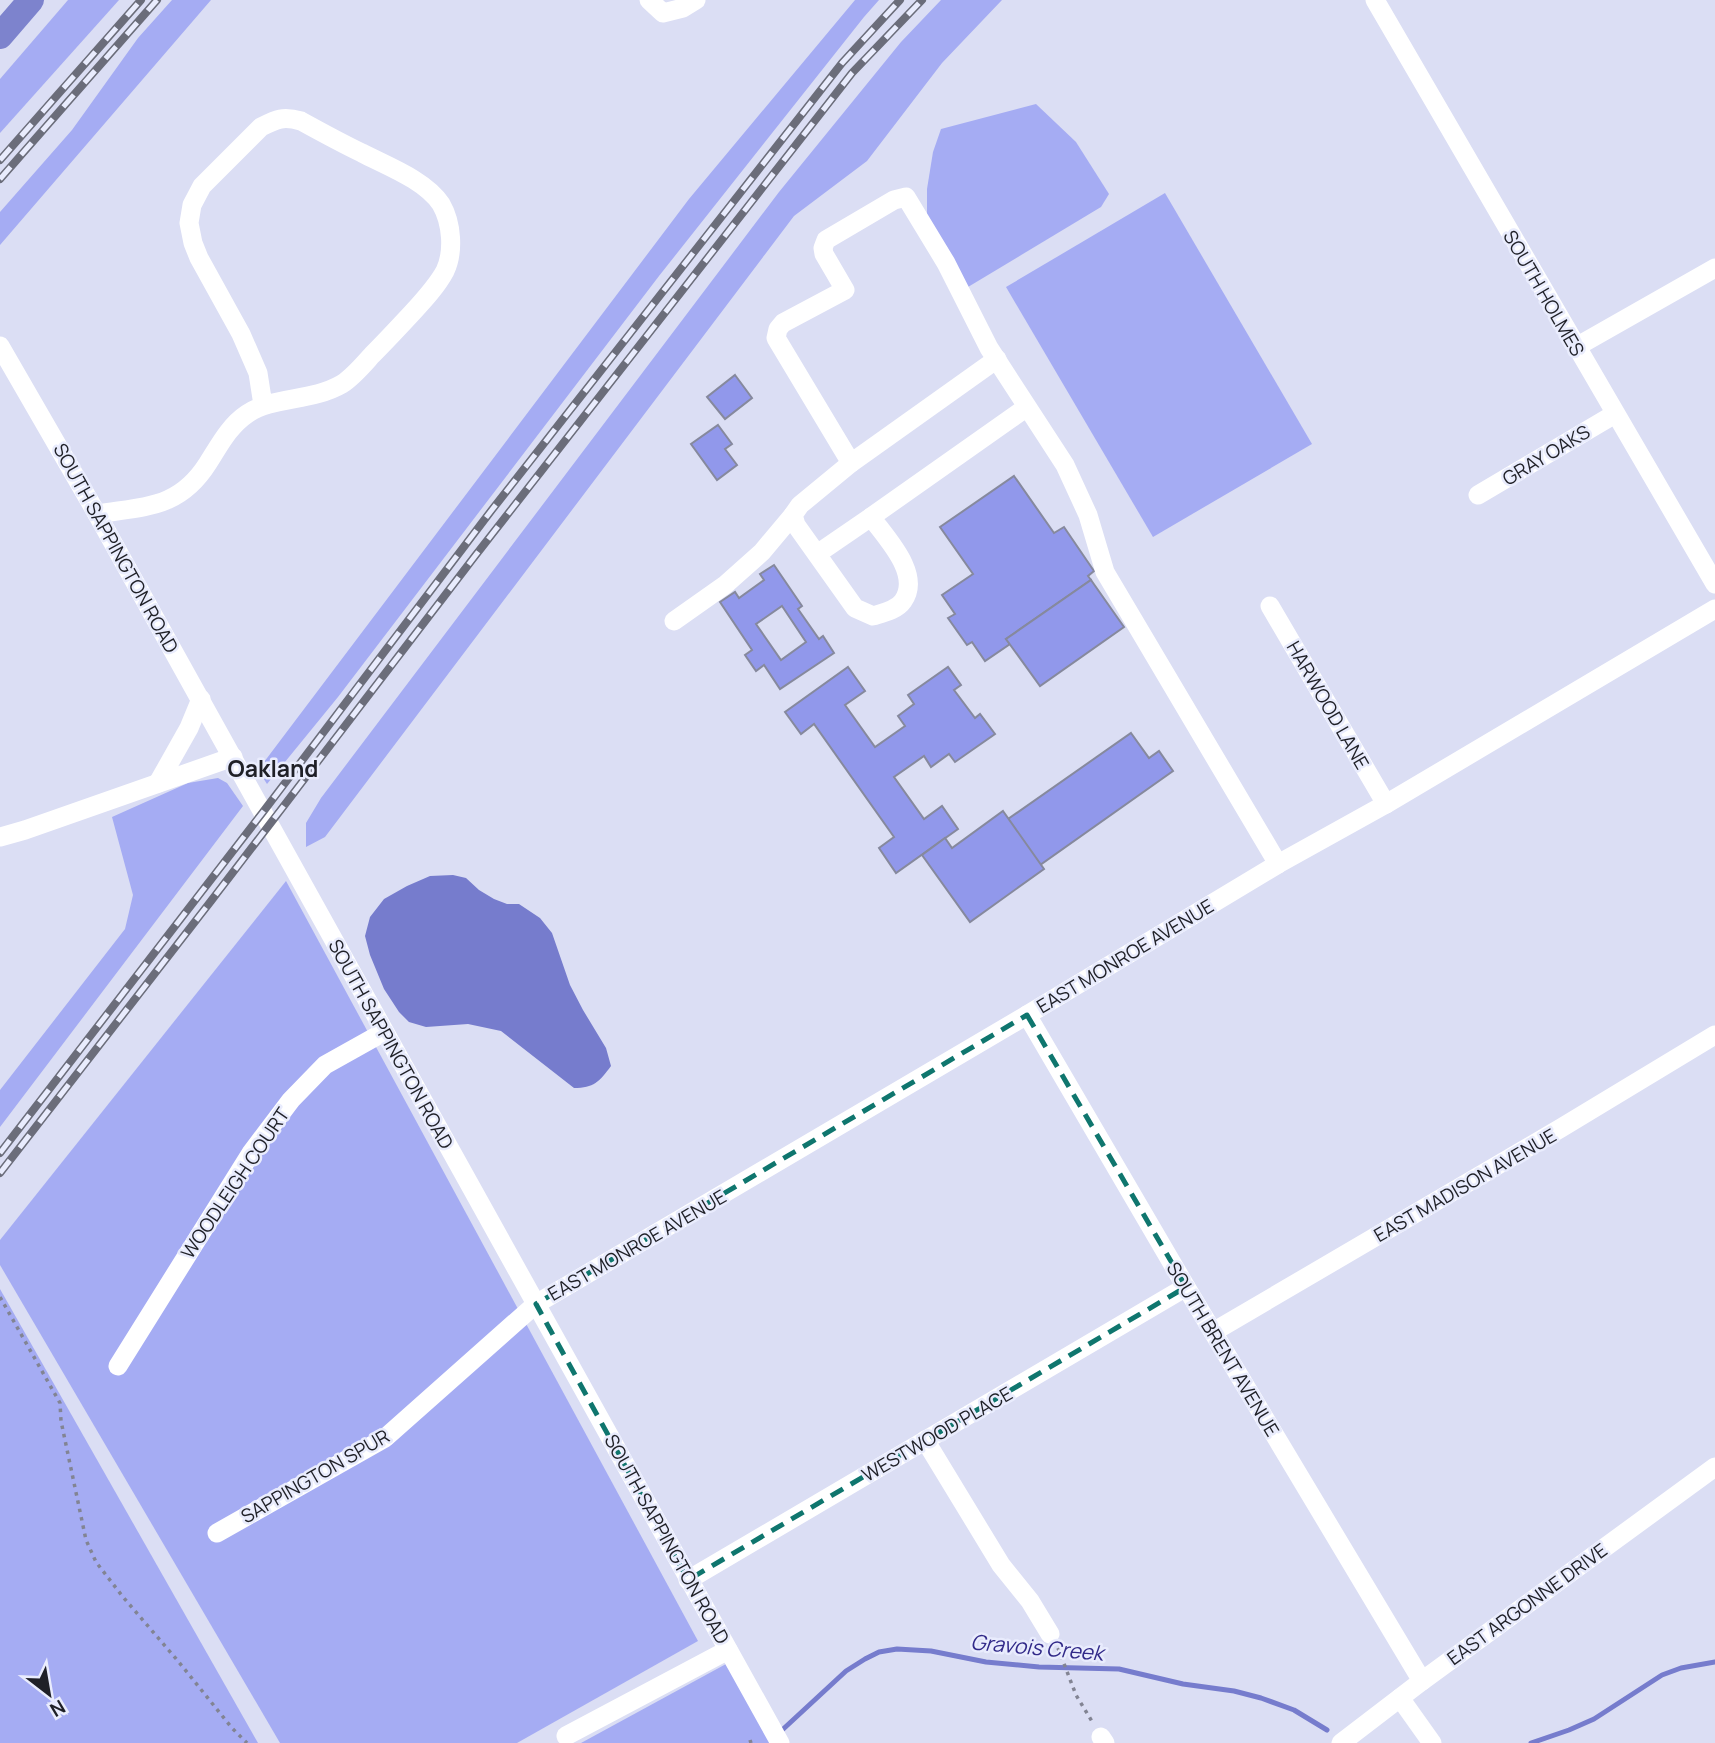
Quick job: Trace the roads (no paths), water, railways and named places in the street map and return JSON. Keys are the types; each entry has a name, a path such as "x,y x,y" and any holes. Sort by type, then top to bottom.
{"highway":[{"path":"0,36 31,0"}],"street":[{"path":"649,0 663,13 682,8 696,0"},
{"name":"SOUTH HOLMES","path":"1375,0 1715,584"},
{"path":"97,514 170,500 184,492 201,474 226,434 245,415 263,405 325,393 345,382 409,316 445,270 450,250 450,230 441,205 429,191 408,176 301,121 286,117 261,127 202,186 192,205 189,223 199,258 241,334 258,373 263,405"},
{"path":"850,463 776,338 778,328 845,290 824,254 826,240 894,201 906,197 946,263 989,348 1065,465 1088,515 1105,572 1278,864"},
{"path":"1576,347 1715,268"},
{"name":"SOUTH SAPPINGTON ROAD","path":"0,346 201,699 780,1743"},
{"path":"674,621 726,584 762,552 800,505 850,463 997,359"},
{"path":"817,554 1027,407"},
{"name":"GRAY OAKS","path":"1478,495 1615,414"},
{"path":"793,515 796,525 855,608 873,616 892,610 903,602 908,588 908,575 902,560 871,517"},
{"name":"HARWOOD LANE","path":"1270,606 1386,804"},
{"name":"EAST MONROE AVENUE","path":"536,1304 1278,864 1386,804 1715,609"},
{"path":"158,783 179,747 201,699"},
{"path":"0,837 233,757"},
{"name":"SOUTH BRENT AVENUE","path":"1027,1015 1422,1681"},
{"name":"WOODLEIGH COURT","path":"118,1366 251,1153 291,1100 325,1065 384,1032"},
{"name":"EAST MADISON AVENUE","path":"1213,1332 1715,1035"},
{"name":"WESTWOOD PLACE","path":"688,1580 1186,1287"},
{"name":"SAPPINGTON SPUR","path":"217,1533 385,1438 536,1304"},
{"path":"925,1440 1001,1565 1030,1601 1051,1634"},
{"name":"EAST ARGONNE DRIVE","path":"1341,1743 1715,1467"},
{"path":"566,1736 728,1650"},
{"path":"1400,1698 1433,1743"}],"waterway":[{"name":"Gravois Creek","path":"780,1732 846,1671 879,1652 897,1649 931,1651 986,1662 1039,1667 1119,1669 1261,1698 1294,1710 1327,1730"},
{"name":"Gravois Creek","path":"1531,1743 1594,1719 1662,1675 1681,1668 1715,1662"}],"railway":[{"path":"0,160 141,0"},
{"path":"0,179 157,0"},
{"path":"0,1153 491,511 842,63 900,0"},
{"path":"0,1173 475,556 852,73 922,0"}],"district":[{"name":"Oakland","path":"273,768"}]}
